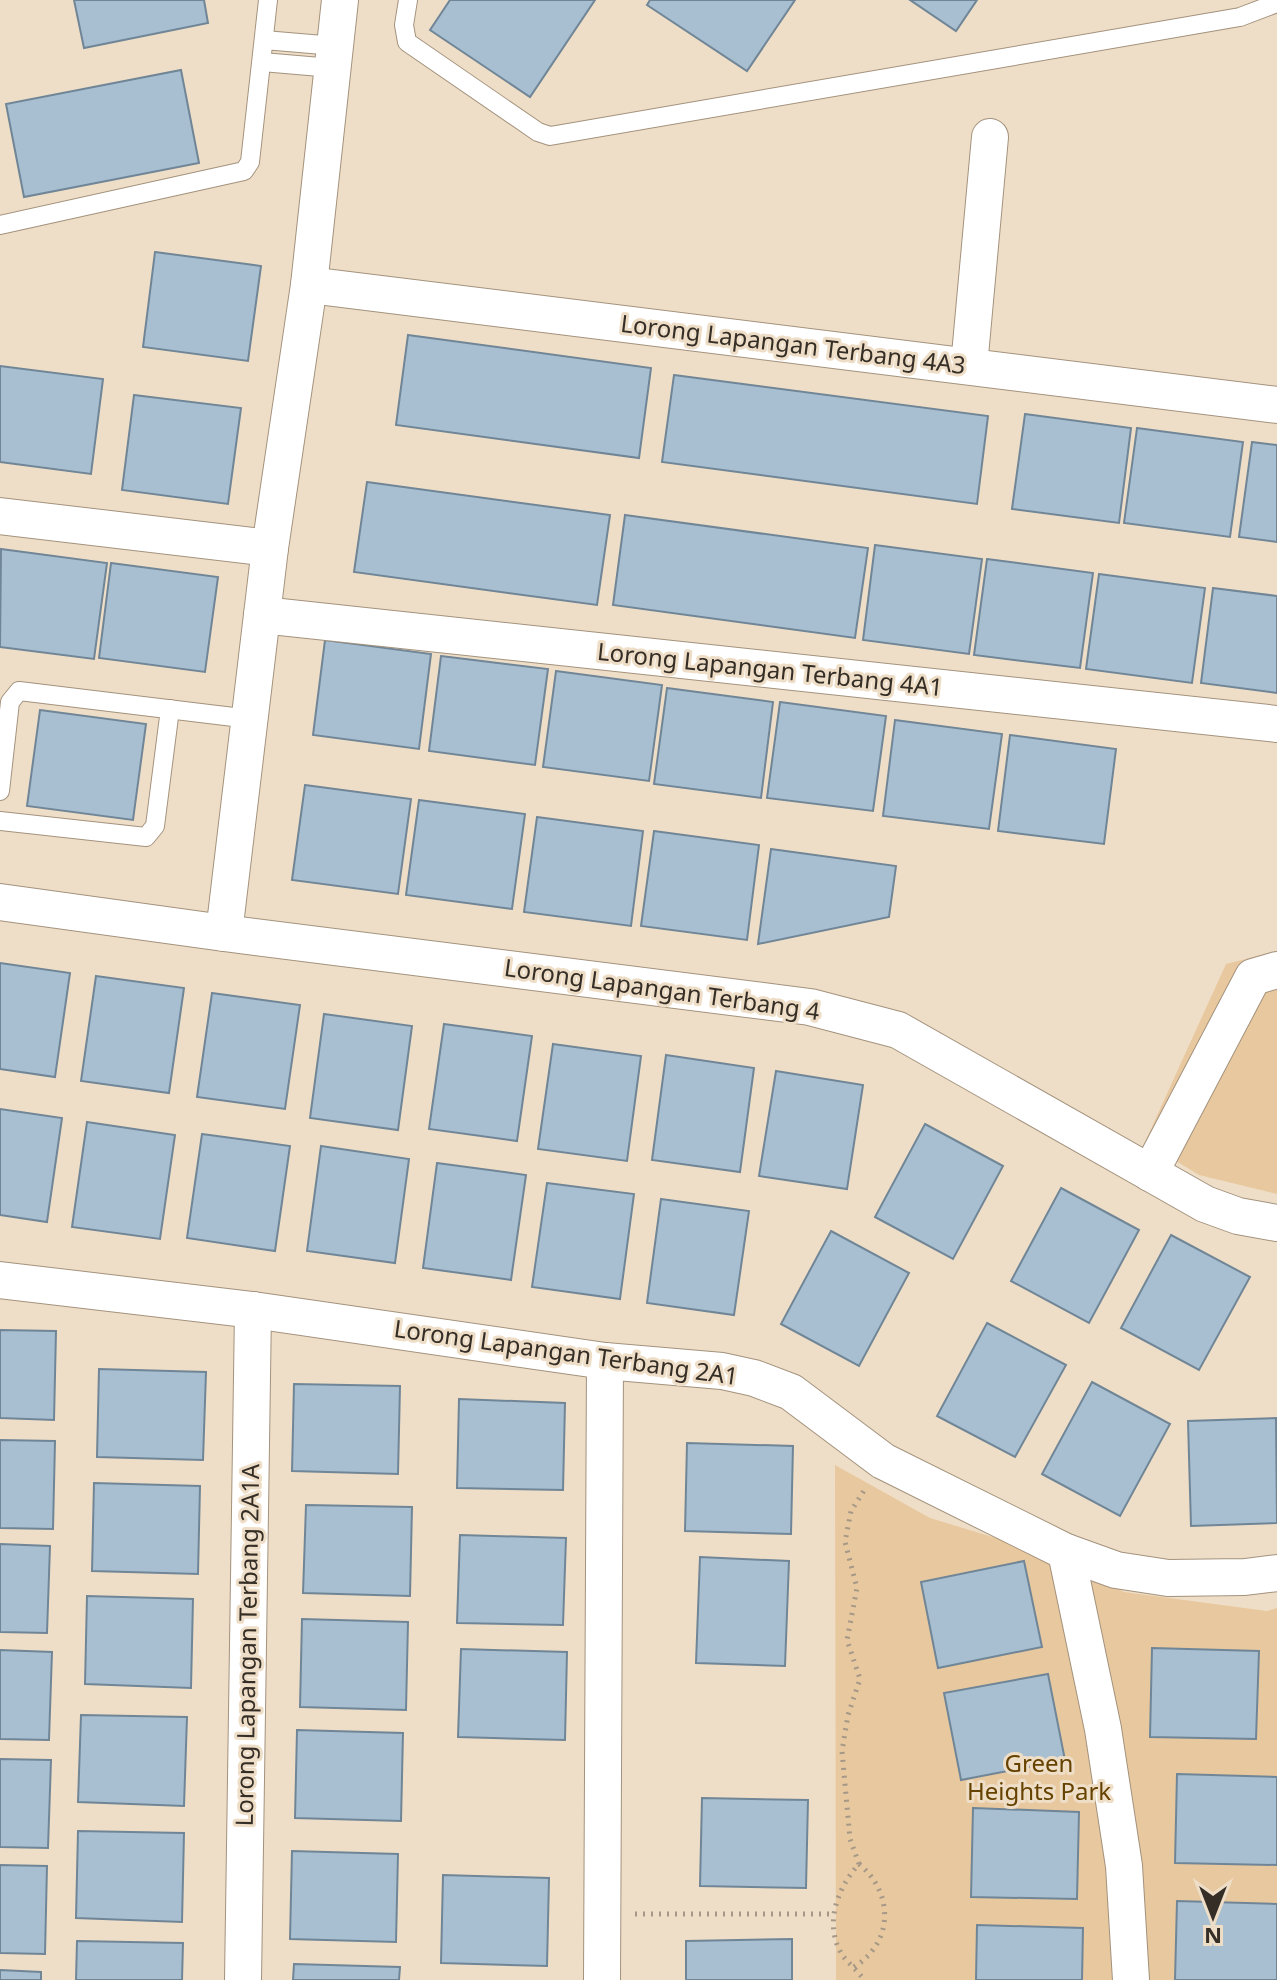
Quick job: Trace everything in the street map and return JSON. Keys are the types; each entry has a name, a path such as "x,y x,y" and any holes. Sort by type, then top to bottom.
{"street":[{"path":"224,933 270,548 309,285 340,0"},
{"path":"969,366 990,137"},
{"name":"Lorong Lapangan Terbang 4A3","path":"309,285 1277,405"},
{"path":"0,516 270,548"},
{"name":"Lorong Lapangan Terbang 4A1","path":"262,615 1277,724"},
{"name":"Lorong Lapangan Terbang 4","path":"0,902 810,1007 898,1030 1205,1204 1238,1216 1277,1223"},
{"path":"1150,1173 1253,977 1277,970"},
{"name":"Lorong Lapangan Terbang 2A1","path":"0,1280 253,1310 605,1361 722,1371 754,1378 791,1392 883,1461 1066,1552 1116,1570 1168,1578 1245,1577 1277,1573"},
{"name":"Lorong Lapangan Terbang 2A1A","path":"243,1980 253,1310"},
{"path":"602,1980 605,1361"},
{"path":"1066,1552 1103,1729 1124,1866 1131,1980"}],"lane":[{"path":"0,225 244,171 250,162 268,0"},
{"path":"408,0 404,25 407,42 538,132 550,136 1240,17 1277,3"},
{"path":"264,40 334,57"},
{"path":"262,62 334,57"},
{"path":"0,791 10,702 19,691 250,719"},
{"path":"0,821 146,837 155,826 170,709"}],"path":[{"path":"854,1967 870,1957 884,1933 884,1922 880,1892 869,1872 859,1864 850,1839 842,1751 848,1715 860,1679 847,1640 857,1588 845,1542 851,1511 883,1461"},
{"path":"859,1864 848,1875 837,1896 835,1940 844,1958 864,1980"},
{"path":"602,1914 834,1914"}],"green space":[{"path":"1277,951 1277,1194 1199,1175 1145,1142 1226,964"},
{"name":"Green Heights Park","path":"835,1465 930,1518 1065,1559 1124,1592 1267,1611 1277,1608 1277,1980 836,1980"}],"building":[{"path":"74,0 204,0 208,23 84,48"},
{"path":"450,0 595,0 530,97 430,30"},
{"path":"650,0 795,0 747,71 647,5"},
{"path":"910,0 977,0 956,31"},
{"path":"181,70 199,163 24,197 6,104"},
{"path":"155,252 261,266 248,361 143,347"},
{"path":"408,335 651,368 639,458 396,425"},
{"path":"0,366 103,379 91,474 0,462"},
{"path":"674,375 988,416 977,504 662,462"},
{"path":"134,395 241,408 228,504 122,490"},
{"path":"1025,414 1131,428 1119,523 1012,509"},
{"path":"1137,428 1243,442 1230,537 1124,523"},
{"path":"1252,442 1277,445 1277,542 1239,537"},
{"path":"367,482 610,515 597,605 354,572"},
{"path":"625,515 868,548 855,638 613,605"},
{"path":"875,545 982,559 969,654 863,640"},
{"path":"1,549 107,563 94,659 0,647"},
{"path":"987,559 1093,573 1080,668 974,655"},
{"path":"111,563 218,577 205,672 99,658"},
{"path":"1099,574 1205,588 1192,683 1086,669"},
{"path":"1213,588 1277,596 1277,693 1201,683"},
{"path":"325,640 431,654 419,749 313,735"},
{"path":"441,656 548,669 535,765 429,751"},
{"path":"556,671 662,685 649,781 543,767"},
{"path":"667,688 773,702 761,798 654,784"},
{"path":"780,702 886,716 873,811 767,798"},
{"path":"40,710 146,724 133,820 27,806"},
{"path":"895,720 1002,734 989,829 883,816"},
{"path":"1010,735 1116,749 1104,844 998,831"},
{"path":"305,785 411,799 398,894 292,880"},
{"path":"419,800 525,814 512,909 406,895"},
{"path":"537,817 643,831 631,926 524,912"},
{"path":"654,831 759,845 747,940 641,926"},
{"path":"771,849 896,866 889,917 758,944"},
{"path":"0,963 70,973 55,1077 0,1069"},
{"path":"96,976 184,988 169,1093 81,1081"},
{"path":"212,993 300,1005 285,1109 197,1097"},
{"path":"324,1014 412,1026 398,1130 310,1118"},
{"path":"444,1024 532,1036 517,1141 429,1129"},
{"path":"553,1044 641,1056 627,1161 538,1149"},
{"path":"666,1055 754,1068 740,1172 652,1160"},
{"path":"776,1071 863,1085 847,1189 759,1176"},
{"path":"0,1109 62,1118 47,1222 0,1215"},
{"path":"87,1122 175,1135 160,1239 72,1227"},
{"path":"925,1124 1003,1166 953,1259 875,1217"},
{"path":"202,1134 290,1146 275,1251 187,1238"},
{"path":"321,1146 409,1159 395,1263 307,1251"},
{"path":"437,1163 526,1175 511,1280 423,1268"},
{"path":"547,1183 634,1194 620,1299 532,1287"},
{"path":"1061,1188 1139,1230 1089,1323 1011,1281"},
{"path":"661,1199 749,1211 734,1315 647,1303"},
{"path":"831,1231 909,1273 859,1366 781,1324"},
{"path":"1171,1235 1250,1277 1199,1370 1121,1328"},
{"path":"987,1323 1066,1365 1015,1457 937,1416"},
{"path":"0,1330 56,1331 54,1420 0,1418"},
{"path":"99,1369 206,1372 203,1460 97,1457"},
{"path":"1092,1382 1170,1424 1120,1516 1042,1474"},
{"path":"294,1384 400,1386 398,1474 292,1471"},
{"path":"459,1399 565,1403 563,1490 457,1488"},
{"path":"1276,1418 1277,1523 1191,1526 1188,1421"},
{"path":"0,1440 55,1441 53,1529 0,1528"},
{"path":"687,1443 793,1446 791,1534 685,1531"},
{"path":"94,1483 200,1486 198,1574 92,1571"},
{"path":"306,1505 412,1507 410,1596 303,1593"},
{"path":"460,1535 566,1538 563,1625 457,1623"},
{"path":"0,1544 50,1546 47,1633 0,1632"},
{"path":"700,1557 789,1561 785,1666 696,1663"},
{"path":"1024,1561 1042,1647 938,1668 921,1582"},
{"path":"87,1596 193,1599 191,1688 85,1684"},
{"path":"302,1619 408,1622 406,1710 300,1707"},
{"path":"1152,1648 1259,1651 1256,1739 1150,1737"},
{"path":"461,1649 567,1652 565,1740 458,1737"},
{"path":"0,1650 52,1652 49,1740 0,1739"},
{"path":"1048,1674 1065,1760 961,1780 944,1693"},
{"path":"81,1715 187,1717 184,1806 78,1802"},
{"path":"297,1730 403,1733 401,1821 295,1818"},
{"path":"0,1759 51,1760 48,1848 0,1847"},
{"path":"1177,1774 1277,1777 1277,1865 1175,1863"},
{"path":"702,1798 808,1800 806,1888 700,1886"},
{"path":"973,1808 1079,1812 1077,1899 971,1897"},
{"path":"78,1831 184,1833 182,1922 76,1918"},
{"path":"292,1851 398,1854 396,1942 290,1939"},
{"path":"0,1865 47,1866 45,1954 0,1953"},
{"path":"443,1875 549,1878 547,1966 441,1963"},
{"path":"1177,1901 1277,1904 1277,1980 1175,1980"},
{"path":"977,1925 1083,1928 1082,1980 976,1980"},
{"path":"792,1939 792,1980 686,1980 686,1941"},
{"path":"77,1941 183,1943 182,1980 76,1980"},
{"path":"294,1964 400,1967 399,1980 293,1980"},
{"path":"0,1970 41,1972 41,1980 0,1980"}]}
